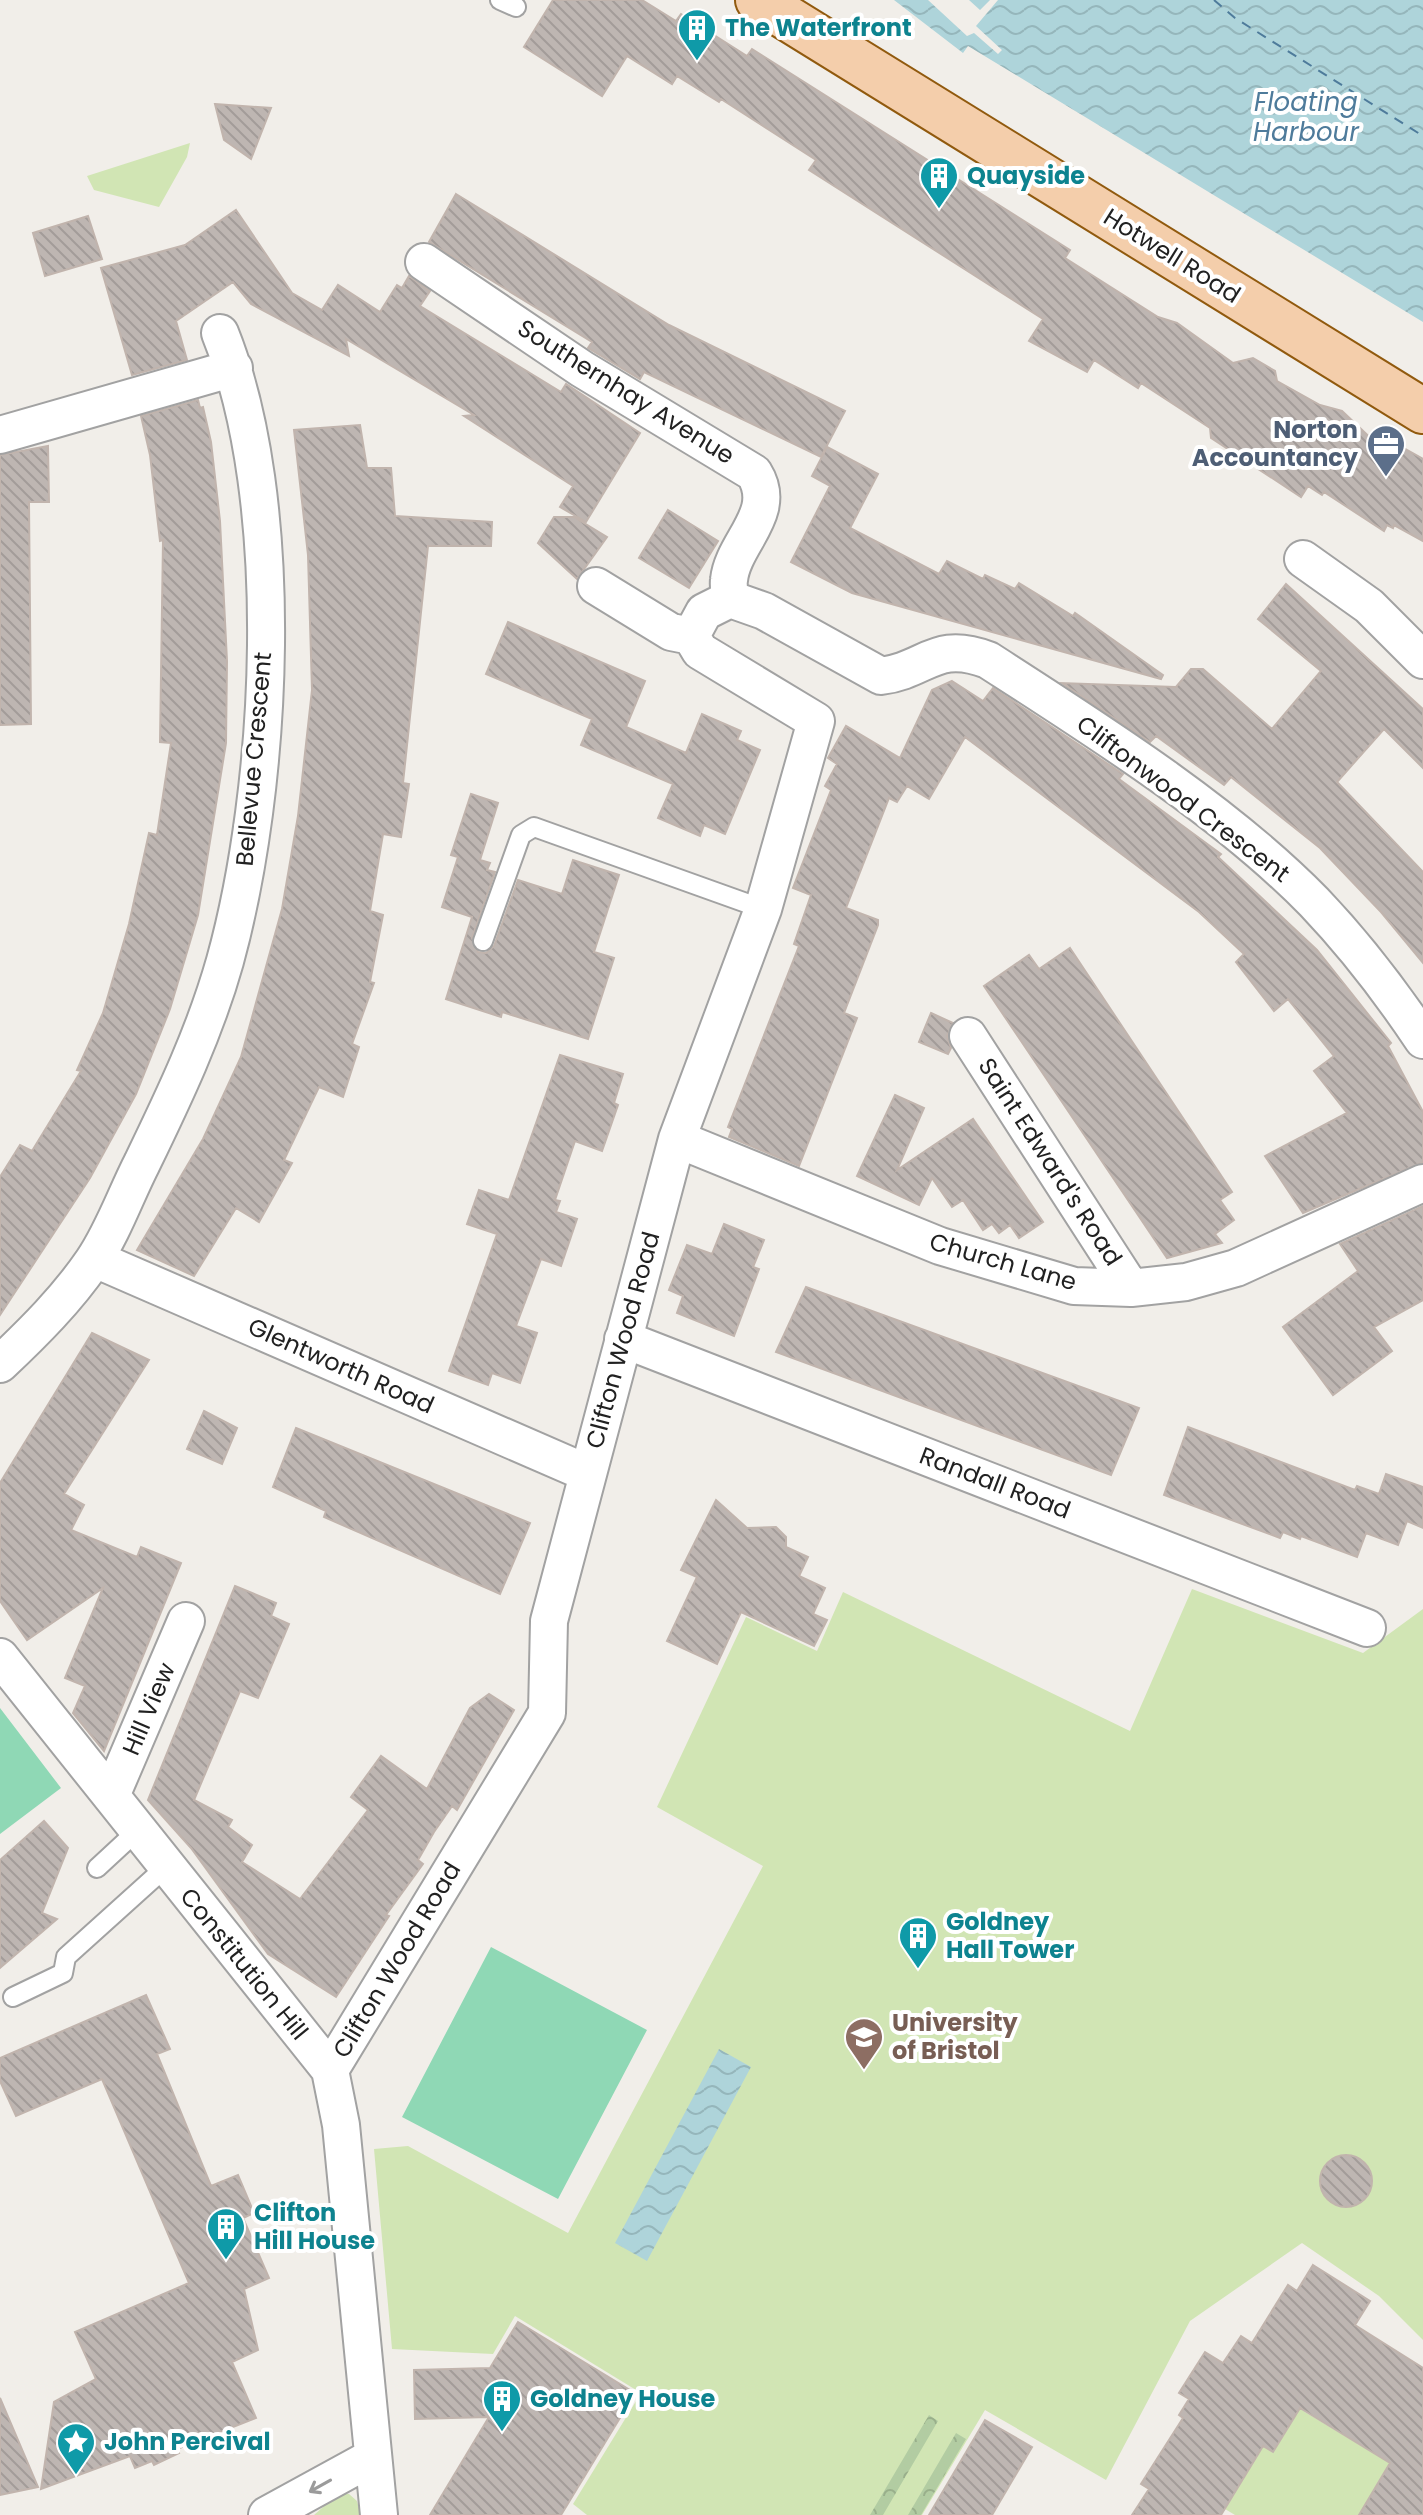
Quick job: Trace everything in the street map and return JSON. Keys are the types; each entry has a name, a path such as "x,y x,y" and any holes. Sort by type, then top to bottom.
{"main road":[{"name":"Hotwell Road","path":"758,0 1423,411"}],"street":[{"name":"Southernhay Avenue","path":"424,262 582,369 754,473 763,498 755,524 728,578 730,599"},
{"name":"Bellevue Crescent","path":"0,1364 47,1319 95,1259 189,1065 225,961 251,843 261,743 265,639 261,536 251,445 234,368 220,333"},
{"path":"0,435 234,368"},
{"path":"1303,559 1369,606 1423,660"},
{"path":"596,586 671,632 691,636 704,612 730,599"},
{"name":"Cliftonwood Crescent","path":"730,599 764,611 870,671 890,674 946,652 967,653 988,660 1106,736 1212,816 1312,900 1397,1002 1423,1040"},
{"name":"Clifton Wood Road","path":"330,2070 547,1713 549,1621 677,1139 763,909 816,721 700,651 691,636"},
{"name":"Saint Edward's Road","path":"968,1036 1131,1288"},
{"name":"Church Lane","path":"677,1139 940,1246 1074,1286 1131,1288 1186,1282 1236,1268 1423,1183"},
{"name":"Glentworth Road","path":"95,1259 587,1473"},
{"name":"Randall Road","path":"623,1339 1367,1628"},
{"name":"Hill View","path":"111,1796 186,1621"},
{"name":"Constitution Hill","path":"0,1657 330,2070 341,2125 379,2515"},
{"path":"267,2515 373,2457"}],"lane":[{"path":"483,941 521,835 534,827 763,909"},
{"path":"97,1868 137,1831"},
{"path":"13,1997 63,1973 66,1957 167,1866"}],"green space":[{"path":"190,143 187,157 159,207 94,190 87,176"},
{"name":"University of Bristol","path":"1192,1589 1363,1653 1423,1609 1423,2340 1379,2296 1302,2243 1190,2321 1106,2480 985,2410 922,2515 587,2515 573,2504 641,2393 515,2316 493,2354 392,2349 374,2149 408,2146 568,2233 763,1866 657,1807 746,1617 817,1651 843,1592 1130,1731"},
{"path":"0,1708 61,1788 0,1834"},
{"path":"491,1947 647,2030 558,2199 402,2117"},
{"path":"1269,2380 1305,2412 1390,2463 1371,2515 1235,2515 1225,2509 1263,2446 1273,2452 1289,2427"},
{"path":"929,2415 938,2421 883,2515 870,2515"},
{"path":"956,2433 966,2439 921,2515 908,2515"},
{"path":"339,2493 349,2494 357,2501 361,2515 314,2515"}],"water":[{"name":"Floating Harbour","path":"894,0 1423,0 1423,322 968,46 963,53"},
{"path":"719,2049 751,2067 647,2261 615,2243"}],"pier":[{"path":"928,0 969,0 980,10 990,0 998,0 976,26 1002,50 998,54 974,33 967,36"}],"building":[{"path":"553,0 642,0 676,21 681,14 747,56 752,49 1070,250 1065,258 1158,317 1177,323 1233,363 1253,358 1275,371 1277,381 1320,405 1342,411 1379,446 1384,437 1423,459 1423,541 1394,525 1393,528 1387,525 1384,531 1324,492 1322,495 1308,486 1301,497 1211,438 1210,428 1141,383 1138,388 1094,360 1087,372 1029,341 1043,319 809,170 816,160 721,99 719,102 677,76 672,84 627,56 602,96 524,47"},
{"path":"215,104 271,108 251,159 224,140"},
{"path":"456,194 669,325 845,411 821,457 644,372 640,379 588,348 592,342 429,242"},
{"path":"236,210 292,293 322,310 338,285 380,312 397,285 402,288 409,276 430,291 420,306 561,392 566,384 640,433 586,522 560,507 573,486 464,416 474,415 346,339 349,356 251,304 233,282 176,321 187,360 132,375 101,268 185,245"},
{"path":"88,216 102,259 45,276 33,233"},
{"path":"198,400 200,408 203,407 211,442 220,521 227,661 226,743 198,915 170,1009 136,1094 90,1178 0,1315 0,1177 20,1145 32,1151 81,1071 77,1070 103,1013 129,924 149,833 157,835 171,743 160,742 163,540 160,541 150,455 141,416"},
{"path":"360,425 367,468 391,468 395,516 492,522 491,546 428,546 403,783 409,784 401,837 383,834 370,911 383,915 370,982 374,983 352,1044 359,1047 343,1097 319,1087 284,1160 292,1163 259,1222 236,1208 194,1276 137,1250 203,1139 241,1057 282,909 298,816 312,690 308,555 294,430"},
{"path":"48,446 49,502 29,502 31,724 0,725 0,455"},
{"path":"827,447 878,474 850,528 939,574 947,561 983,579 985,575 1015,589 1019,583 1073,616 1075,613 1163,675 1161,679 852,593 791,562 830,486 812,476"},
{"path":"668,510 718,541 689,588 639,558"},
{"path":"554,517 574,517 607,537 577,579 538,543"},
{"path":"1286,584 1423,709 1423,768 1384,729 1337,782 1423,872 1423,963 1381,912 1320,848 1231,777 1224,785 1156,736 1150,742 1062,683 1176,687 1191,669 1203,669 1272,729 1321,671 1258,619"},
{"path":"508,622 645,681 626,727 686,753 702,714 741,731 737,740 760,750 725,834 704,825 700,836 658,818 673,784 581,745 592,719 486,674"},
{"path":"952,681 983,701 993,688 1123,774 1119,779 1221,854 1218,857 1317,950 1391,1043 1388,1046 1423,1112 1423,1162 1303,1213 1265,1156 1347,1113 1314,1071 1334,1056 1288,999 1274,1011 1236,962 1244,954 1199,912 965,737 929,799 907,786 897,802 889,798 846,908 878,920 878,925 844,1013 857,1018 799,1166 729,1137 732,1129 728,1127 799,946 794,944 811,895 793,888 831,790 825,786 837,764 828,758 846,726 900,758 932,690"},
{"path":"471,794 498,803 480,860 490,863 487,870 495,872 472,938 478,952 486,953 494,946 518,880 562,894 573,860 619,875 594,952 614,958 588,1039 502,1012 501,1017 446,999 472,917 442,907 458,857 451,855"},
{"path":"1070,948 1232,1192 1220,1200 1234,1220 1215,1234 1222,1243 1167,1258 984,986 1029,955 1039,969"},
{"path":"931,1013 953,1023 947,1036 951,1048 948,1054 919,1042"},
{"path":"560,1055 623,1074 614,1103 618,1105 602,1151 575,1141 555,1200 560,1201 556,1212 577,1219 561,1266 541,1259 516,1326 537,1333 520,1383 492,1373 488,1385 449,1371 497,1234 467,1224 479,1190 509,1200"},
{"path":"895,1095 924,1108 897,1170 973,1119 1043,1222 1019,1238 1010,1225 999,1233 992,1224 983,1230 963,1200 952,1207 932,1178 919,1205 857,1176"},
{"path":"1423,1206 1423,1300 1374,1327 1392,1351 1333,1395 1283,1327 1358,1271 1340,1244"},
{"path":"724,1224 764,1240 753,1267 759,1269 734,1336 677,1313 683,1296 669,1290 687,1245 712,1254"},
{"path":"806,1287 1139,1408 1111,1475 776,1352"},
{"path":"92,1333 149,1360 64,1494 84,1505 71,1530 137,1557 141,1547 181,1563 104,1751 73,1713 85,1686 65,1678 103,1588 27,1640 0,1601 0,1483"},
{"path":"204,1411 237,1428 222,1464 187,1449"},
{"path":"1188,1427 1355,1490 1357,1486 1379,1494 1386,1474 1423,1487 1423,1528 1407,1521 1398,1545 1366,1533 1357,1557 1301,1536 1300,1539 1283,1532 1280,1538 1164,1495"},
{"path":"296,1428 530,1523 500,1594 324,1517 326,1511 273,1487"},
{"path":"716,1500 747,1528 776,1527 786,1537 786,1547 808,1557 799,1576 825,1588 813,1614 827,1620 814,1646 741,1612 717,1664 667,1641 697,1577 681,1570"},
{"path":"235,1586 276,1603 271,1616 289,1624 258,1698 240,1691 194,1800 232,1820 228,1827 252,1845 242,1862 300,1899 368,1810 351,1797 381,1756 427,1789 470,1708 489,1694 514,1710 457,1810 452,1806 434,1832 418,1860 423,1864 386,1915 389,1916 336,1997 268,1954 191,1848 148,1800"},
{"path":"44,1821 68,1848 42,1913 57,1919 0,1968 0,1860"},
{"name":"Clifton Hill House","path":"146,1995 170,2049 157,2054 211,2186 238,2175 254,2213 243,2218 269,2278 244,2289 258,2350 232,2362 256,2418 177,2449 179,2453 154,2465 152,2461 135,2468 130,2456 41,2489 54,2402 96,2379 75,2332 189,2283 102,2079 16,2116 0,2081 0,2058"},
{"path":"1346,2155 1364,2163 1372,2181 1364,2199 1346,2207 1328,2199 1320,2181 1328,2163"},
{"path":"1313,2265 1370,2301 1355,2325 1423,2368 1423,2515 1359,2515 1390,2463 1300,2408 1273,2452 1263,2446 1221,2515 1132,2515 1149,2489 1141,2484 1183,2418 1179,2415 1189,2399 1179,2393 1205,2352 1223,2363 1241,2336 1252,2343 1288,2285 1297,2291"},
{"path":"518,2322 635,2393 561,2515 430,2515 489,2417 415,2419 414,2370 490,2368"},
{"path":"0,2398 38,2487 0,2495"},
{"path":"985,2420 1032,2447 992,2515 929,2515"}],"ferry route":[{"path":"1214,0 1235,18 1423,136"}],"place":[{"name":"The Waterfront","path":"697,62"},
{"name":"Quayside","path":"939,210"},
{"name":"Norton Accountancy","path":"1386,478"},
{"name":"Goldney Hall Tower","path":"918,1970"},
{"name":"University of Bristol","path":"864,2071"},
{"name":"Clifton Hill House","path":"226,2261"},
{"name":"Goldney House","path":"502,2433"},
{"name":"John Percival","path":"76,2476"}]}
